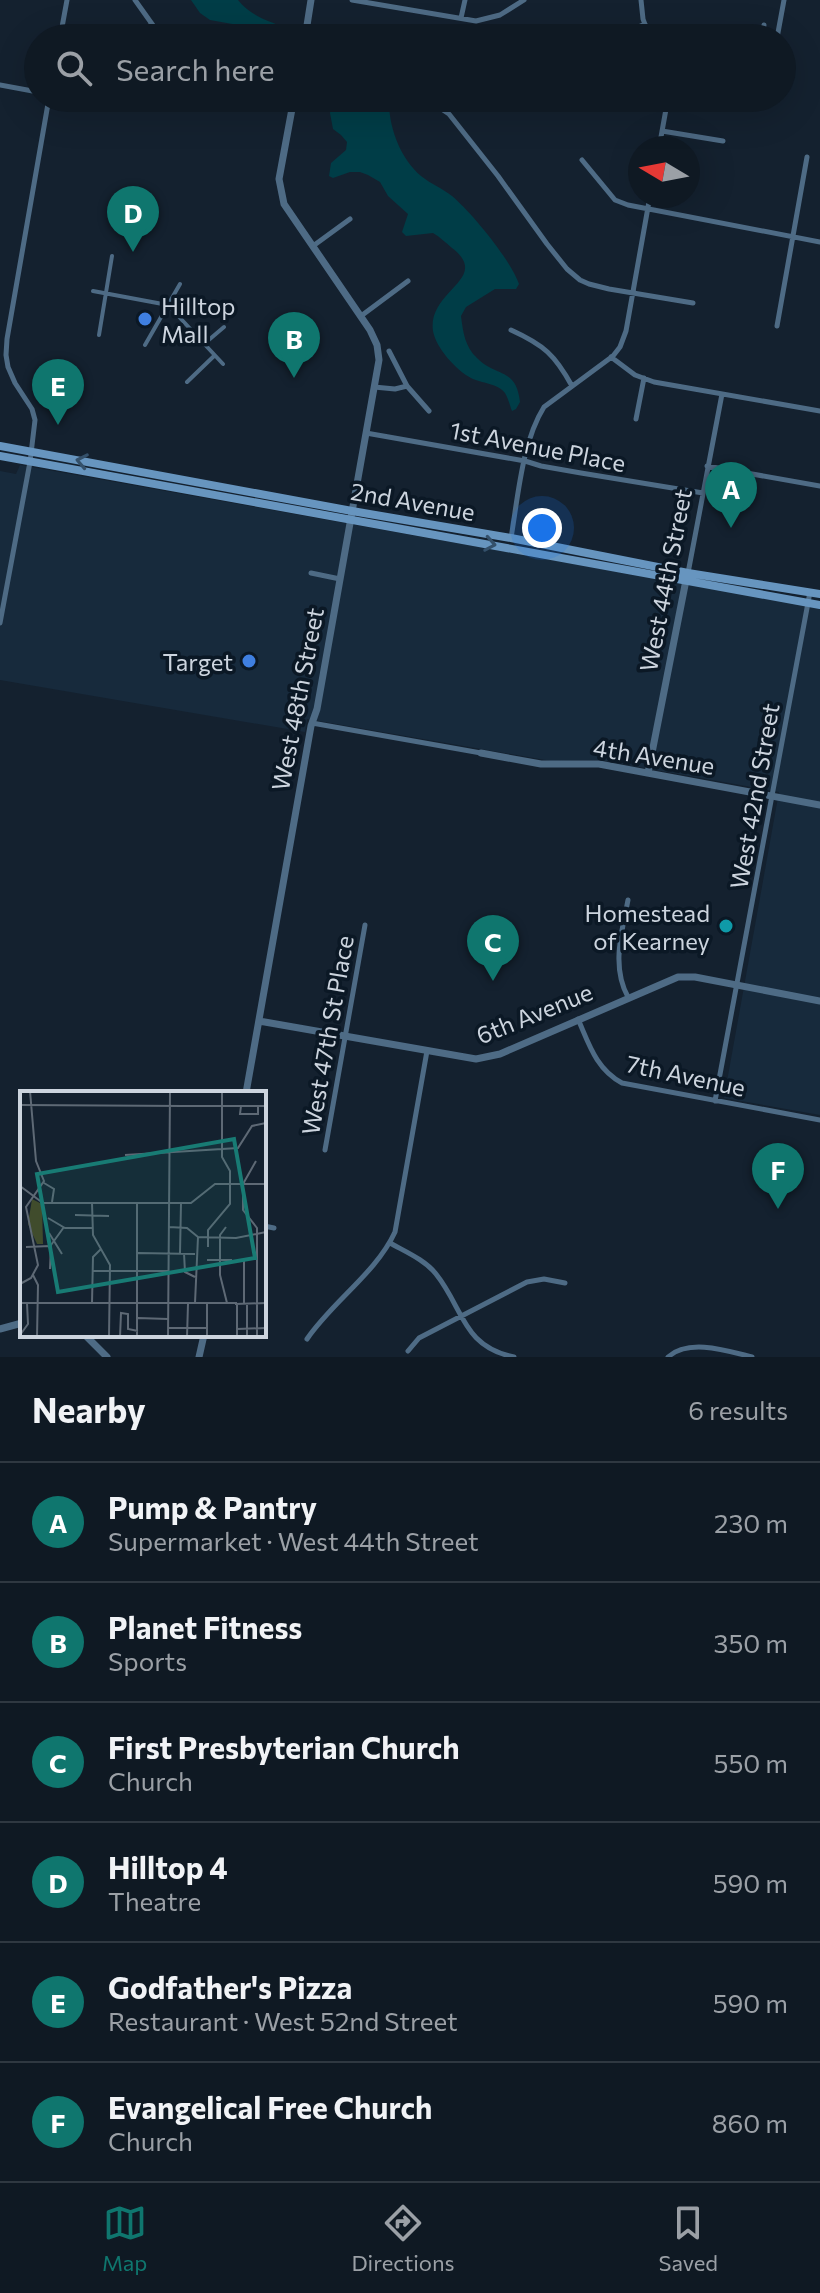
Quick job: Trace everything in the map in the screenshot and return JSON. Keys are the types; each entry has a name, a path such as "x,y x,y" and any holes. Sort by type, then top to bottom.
{"main road":[{"name":"2nd Avenue","path":"0,446 687,576 815,593"},
{"name":"2nd Avenue","path":"0,456 352,515 511,538 820,605"}],"street":[{"path":"63,24 67,0"},
{"path":"135,0 151,22"},
{"path":"307,24 311,0"},
{"path":"352,0 391,3 461,18 486,20 524,0"},
{"path":"461,18 465,0"},
{"path":"641,0 645,24"},
{"path":"780,24 784,0"},
{"path":"0,85 24,89"},
{"path":"0,623 35,420 32,409 15,383 6,355 23,237 46,112"},
{"name":"West 48th Street","path":"246,1091 379,360 377,345 361,316 284,204 279,179 291,112"},
{"path":"446,112 567,269 589,284 693,303"},
{"path":"661,136 665,112"},
{"path":"662,131 723,141"},
{"path":"777,326 807,157"},
{"path":"582,160 615,200 647,210 820,242"},
{"path":"511,538 525,461 538,417 544,407 620,347 626,331 647,210"},
{"path":"312,247 350,219"},
{"path":"99,335 112,256"},
{"path":"361,316 408,281"},
{"path":"145,345 180,284"},
{"path":"93,291 168,305 223,364"},
{"path":"204,344 224,327"},
{"path":"511,330 549,351 572,386"},
{"path":"389,351 407,386 429,411"},
{"path":"187,382 214,355"},
{"path":"611,357 627,371 654,382 820,411"},
{"path":"636,419 644,378"},
{"path":"374,387 395,389 407,386"},
{"name":"West 44th Street","path":"648,773 722,394"},
{"name":"1st Avenue Place","path":"366,433 633,483 703,493"},
{"path":"707,466 820,486"},
{"path":"311,573 340,579"},
{"name":"West 42nd Street","path":"715,1101 808,602 815,593"},
{"path":"312,723 481,753"},
{"name":"4th Avenue","path":"481,753 541,764 599,764 820,805"},
{"path":"628,900 619,970 622,987 628,997"},
{"name":"West 47th St Place","path":"325,1150 365,925"},
{"name":"6th Avenue","path":"259,1021 476,1059 487,1058 678,977 695,977 820,1001"},
{"name":"7th Avenue","path":"578,1019 598,1064 609,1076 635,1087 820,1120"},
{"path":"307,1339 390,1243 398,1221 427,1051"},
{"path":"266,1226 274,1228"},
{"path":"390,1243 435,1273 475,1338 501,1355 514,1357"},
{"path":"408,1351 419,1338 527,1282 544,1279 565,1283"},
{"path":"0,1329 20,1324"},
{"path":"87,1337 107,1357"},
{"path":"199,1357 204,1337"},
{"path":"668,1357 692,1347 752,1357"}],"shaded area":[{"path":"191,0 238,0 255,15 276,24 233,24 210,20 200,13"},
{"path":"390,112 394,134 402,153 414,169 460,204 508,262 519,284 516,289 495,289 466,307 461,316 465,339 473,354 514,383 520,402 516,409 512,411 502,390 459,370 435,338 434,317 439,305 462,277 465,268 462,259 433,233 406,236 402,232 408,214 388,196 380,182 360,172 333,178 329,176 331,163 346,150 347,142 333,129 330,113"},
{"path":"20,465 820,608 820,1115 724,1098 779,792 600,760 551,761 307,719 305,732 0,680 0,471 16,474"}],"place":[{"name":"Hilltop 4","path":"133,252"},
{"name":"Hilltop Mall","path":"145,319"},
{"name":"Planet Fitness","path":"294,378"},
{"name":"Godfather's Pizza","path":"58,425"},
{"name":"Pump & Pantry","path":"731,528"},
{"name":"Target","path":"249,661"},
{"name":"Homestead of Kearney","path":"726,926"},
{"name":"First Presbyterian Church","path":"493,981"},
{"name":"Evangelical Free Church","path":"778,1209"}]}
